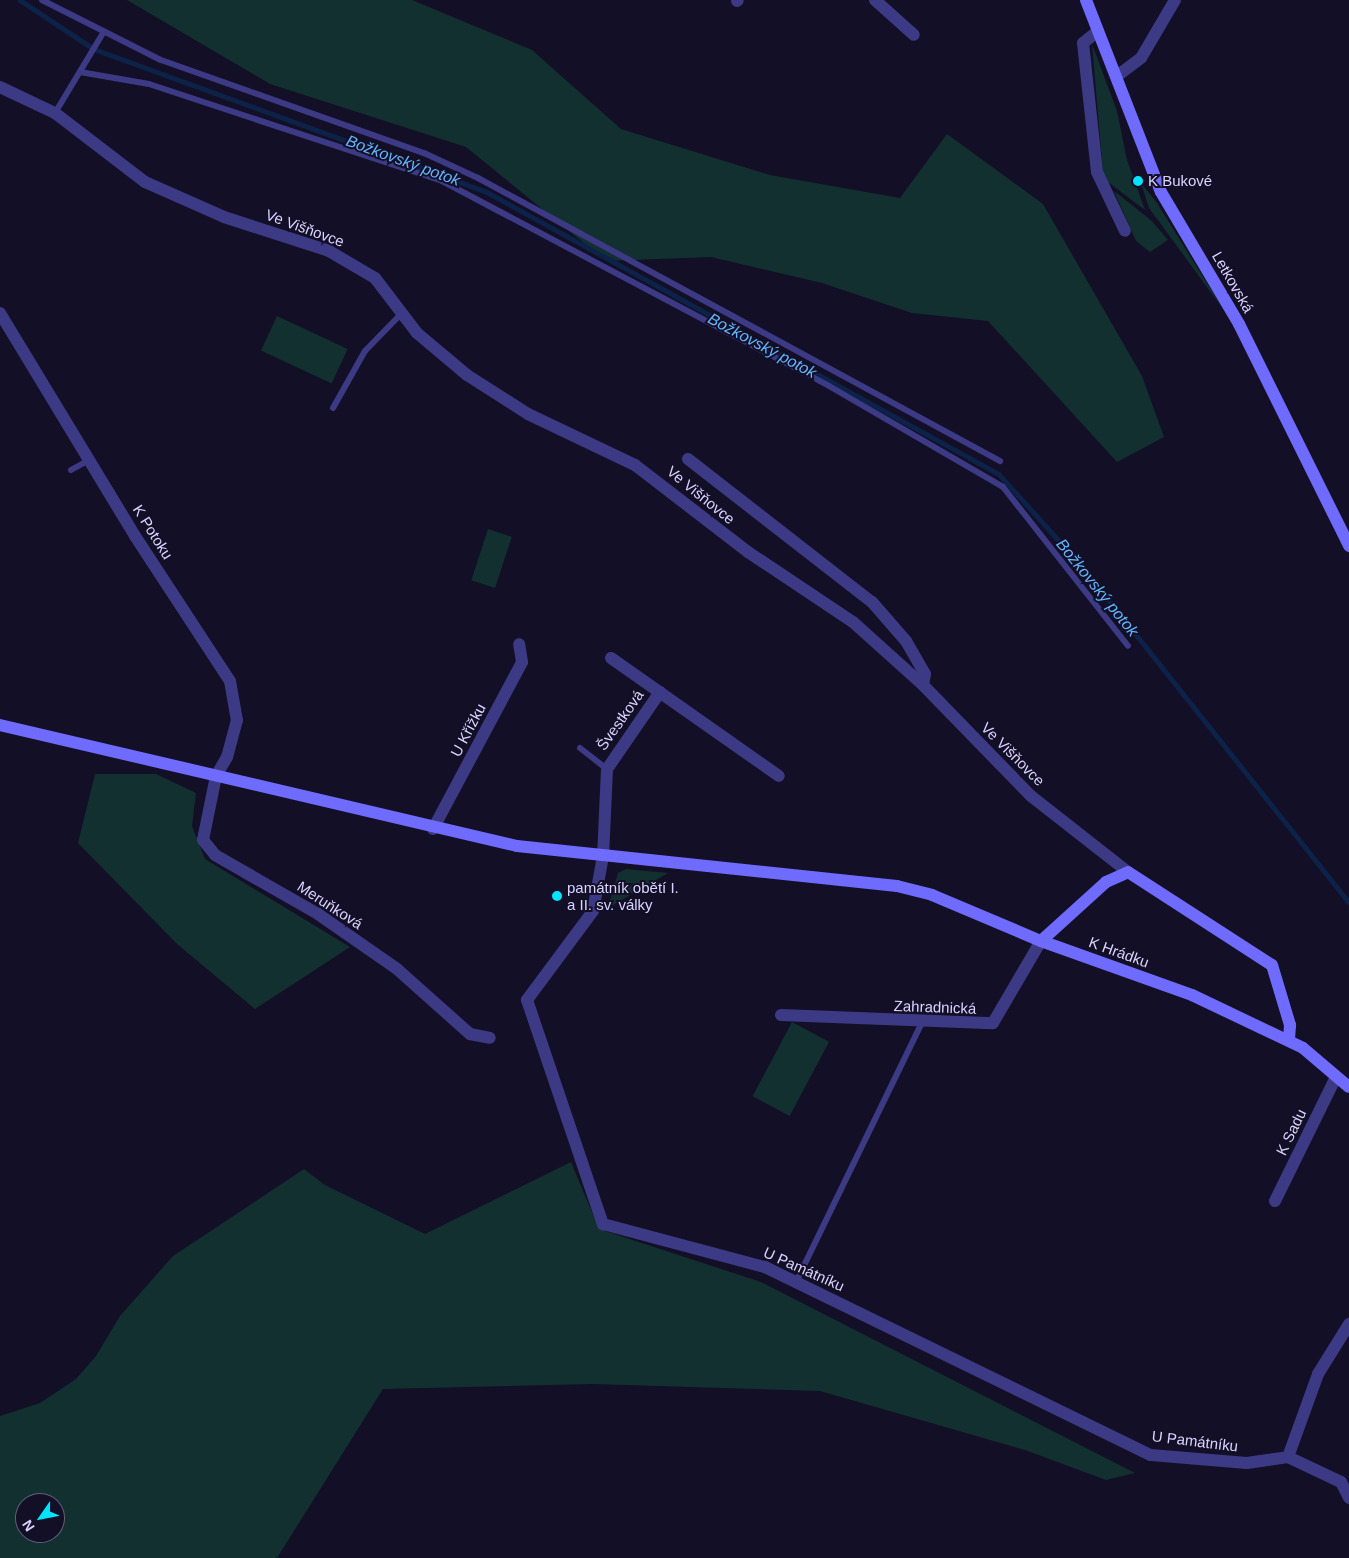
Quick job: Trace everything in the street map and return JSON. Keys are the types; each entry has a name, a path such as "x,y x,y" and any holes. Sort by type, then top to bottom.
{"street":[{"path":"875,0 914,35"},
{"name":"Letkovská","path":"1086,0 1162,192 1239,324 1349,546"},
{"path":"1117,76 1141,58 1175,0"},
{"path":"1098,31 1083,43 1097,172 1125,231"},
{"name":"Ve Višňovce","path":"0,87 55,113 145,182 224,217 329,251 375,278 403,312 417,333 467,375 528,414 658,480 725,536 854,622 922,684 1031,796 1128,872 1272,966 1290,1025 1289,1040"},
{"name":"K Potoku","path":"0,313 89,460 230,681 237,720 227,757 216,776"},
{"path":"688,459 886,615 925,674 922,684"},
{"name":"U Křížku","path":"433,829 522,662 519,644"},
{"name":"Švestková","path":"612,658 779,776"},
{"name":"Švestková","path":"603,856 607,769 660,692"},
{"name":"K Hrádku","path":"0,724 433,829 517,846 897,886 932,895 1040,940 1192,995 1289,1040 1349,1086"},
{"name":"Meruňková","path":"216,776 203,840 215,855 318,914 397,969 470,1034 490,1038"},
{"name":"U Památníku","path":"603,856 593,911 527,1000 603,1224 765,1267 1151,1455 1247,1463 1288,1457"},
{"path":"1040,940 1106,882 1128,872"},
{"name":"Zahradnická","path":"781,1015 922,1023 992,1023 1040,940"},
{"name":"K Sadu","path":"1275,1200 1336,1077"},
{"path":"1349,1324 1318,1374 1288,1457 1341,1482 1349,1498"}],"lane":[{"path":"42,0 103,34 162,60 424,153 478,178 1000,461"},
{"path":"55,113 103,34"},
{"path":"80,72 158,87 442,181 829,386 968,462 1003,487 1128,646"},
{"path":"333,408 365,351 403,312"},
{"path":"71,470 89,460"},
{"path":"580,748 607,769"},
{"path":"796,1282 922,1023"}],"green space":[{"path":"127,0 412,0 532,50 621,129 770,175 900,198 947,134 1043,204 1142,376 1164,437 1117,462 988,321 912,313 822,283 711,257 606,261 466,147 270,84"},
{"path":"1092,44 1117,111 1127,160 1145,210 1108,182 1103,172"},
{"path":"1141,183 1157,203 1223,309 1149,208"},
{"path":"1114,191 1152,221 1168,240 1150,252 1136,241"},
{"path":"277,316 348,349 332,383 261,350"},
{"path":"488,529 512,537 495,588 471,580"},
{"path":"95,774 156,774 196,793 192,826 205,859 350,947 255,1009 177,944 78,843"},
{"path":"626,869 668,873 608,908 618,873"},
{"path":"792,1022 829,1042 790,1116 753,1096"},
{"path":"571,1162 599,1229 761,1282 1135,1473 1106,1480 1025,1450 820,1391 593,1384 383,1389 277,1558 0,1558 0,1416 40,1403 76,1379 96,1356 120,1316 173,1256 304,1169 325,1185 425,1234"}],"waterway":[{"name":"Božkovský potok","path":"20,0 94,49 485,191 999,474 1080,564 1349,902"}],"place":[{"name":"K Bukové","path":"1138,181"},
{"name":"památník obětí I. a II. sv. války","path":"557,896"}]}
